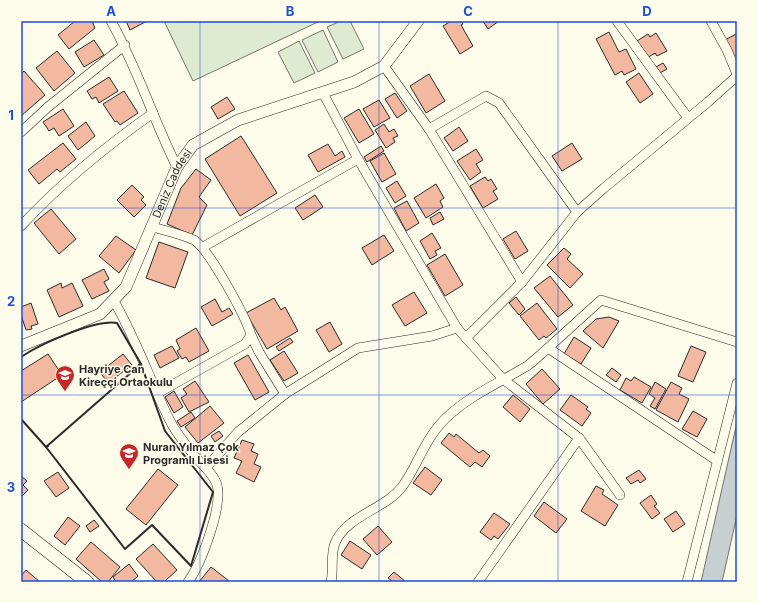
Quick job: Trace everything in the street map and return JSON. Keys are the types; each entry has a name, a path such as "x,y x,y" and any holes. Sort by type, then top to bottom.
{"main road":[{"path":"21,530 87,582"}],"street":[{"path":"110,21 125,45 177,167"},
{"name":"Deniz Caddesi","path":"22,344 100,314 114,301 126,287 153,227 177,167 193,145 238,120 354,82 384,66 418,21"},
{"path":"617,21 688,118"},
{"path":"466,338 522,282 577,212 737,75 727,50 711,21"},
{"path":"21,132 48,107 125,45"},
{"path":"384,66 430,129 522,282"},
{"path":"323,93 358,159 457,328 503,379 579,438 620,495"},
{"path":"430,129 486,96 499,103 577,212"},
{"path":"21,226 45,200 81,168 153,113"},
{"path":"203,247 358,159"},
{"path":"153,227 194,241 203,247 237,306 258,352 285,394"},
{"path":"333,582 332,560 336,543 341,534 364,513 386,503 402,487 431,435 445,419 467,399 528,365 601,300 737,342"},
{"path":"114,301 130,328 169,420 193,454 217,483 219,496 212,528 196,571 188,582"},
{"path":"206,468 238,432 285,394 358,348 432,336 457,328"},
{"path":"158,393 220,360 245,344 251,335"},
{"path":"548,348 716,460"},
{"path":"687,582 716,460 737,383"},
{"path":"478,582 579,438"}],"green space":[{"path":"164,21 320,21 193,81"},
{"path":"341,21 350,21 364,49 343,59 327,27"},
{"path":"323,30 338,62 318,72 302,40"},
{"path":"299,41 315,73 294,83 278,52"}],"shaded area":[{"path":"737,422 737,515 722,582 701,582"}],"building":[{"path":"75,21 92,21 95,28 69,49 58,35"},
{"path":"126,21 147,21 130,30"},
{"path":"451,21 461,21 463,24 461,25 473,46 460,54 443,26"},
{"path":"483,21 499,21 488,29"},
{"path":"609,32 619,52 626,49 636,69 624,75 622,71 615,75 596,39"},
{"path":"656,33 667,51 657,56 655,53 647,58 637,41 648,34 650,37"},
{"path":"736,34 737,36 737,62 725,40"},
{"path":"94,40 104,55 84,67 75,52"},
{"path":"57,51 75,73 54,91 36,68"},
{"path":"663,63 667,69 658,74 654,68"},
{"path":"24,71 45,95 21,116 21,74"},
{"path":"639,73 653,94 640,103 626,82"},
{"path":"429,74 445,101 426,113 410,86"},
{"path":"109,77 118,91 99,103 96,97 92,99 87,91"},
{"path":"124,91 138,113 120,125 117,121 115,122 103,104"},
{"path":"395,93 407,111 397,118 385,99"},
{"path":"227,97 235,109 218,119 211,107"},
{"path":"379,100 390,118 374,127 363,109"},
{"path":"63,109 74,126 59,136 54,128 49,131 43,122"},
{"path":"359,109 374,134 359,143 344,118"},
{"path":"86,122 95,136 78,150 68,136"},
{"path":"384,124 389,132 394,129 398,136 393,138 395,142 386,148 375,130"},
{"path":"459,127 468,141 453,151 444,138"},
{"path":"241,136 277,193 240,216 205,159"},
{"path":"63,143 76,159 60,172 57,169 39,184 28,170"},
{"path":"572,143 582,159 562,171 552,156"},
{"path":"328,144 335,156 342,151 345,157 318,172 308,155"},
{"path":"381,146 384,151 367,162 364,157"},
{"path":"476,149 483,160 476,164 481,172 470,180 457,161"},
{"path":"384,153 396,174 382,182 370,161"},
{"path":"196,169 211,180 199,197 207,205 192,235 167,224 181,188"},
{"path":"485,177 488,181 491,179 497,189 493,191 498,199 483,208 470,186"},
{"path":"397,181 406,196 395,203 386,188"},
{"path":"436,184 444,198 440,201 443,207 426,218 414,198"},
{"path":"132,185 144,197 141,200 146,205 134,217 117,200"},
{"path":"315,195 323,207 303,220 295,208"},
{"path":"407,201 419,223 406,231 394,208"},
{"path":"51,209 76,239 59,254 34,223"},
{"path":"440,212 444,219 433,225 430,218"},
{"path":"516,231 528,251 515,259 503,239"},
{"path":"432,233 441,248 435,251 437,255 430,259 420,241"},
{"path":"384,235 394,251 372,265 362,248"},
{"path":"116,236 136,250 119,273 99,256"},
{"path":"159,242 188,252 175,288 146,278"},
{"path":"564,248 571,254 567,259 583,274 570,288 547,265"},
{"path":"445,254 463,285 445,296 427,265"},
{"path":"104,269 109,279 104,282 109,291 92,299 82,280"},
{"path":"550,276 573,305 558,317 534,288"},
{"path":"61,283 62,288 72,283 83,306 59,317 47,290"},
{"path":"414,292 427,313 405,326 392,305"},
{"path":"516,297 525,309 519,315 509,303"},
{"path":"274,298 281,310 285,307 298,331 267,349 246,313"},
{"path":"215,299 222,312 229,308 233,314 212,326 201,307"},
{"path":"31,303 38,324 31,326 32,329 26,330 21,315 21,307"},
{"path":"537,303 557,329 546,338 544,336 539,340 520,316"},
{"path":"609,317 619,321 603,348 583,331 596,319"},
{"path":"330,322 342,344 329,352 316,330"},
{"path":"196,328 209,351 189,362 186,357 182,359 177,351 180,349 176,340"},
{"path":"574,337 591,348 581,364 564,354"},
{"path":"290,338 293,342 279,351 276,347"},
{"path":"172,346 179,358 160,368 154,355"},
{"path":"691,346 706,352 693,382 678,376"},
{"path":"284,351 298,373 284,381 270,360"},
{"path":"48,354 62,375 21,402 21,371"},
{"path":"123,354 132,365 108,383 100,372"},
{"path":"248,355 269,392 255,400 234,363"},
{"path":"612,368 621,375 616,382 606,375"},
{"path":"542,369 560,389 543,404 526,384"},
{"path":"634,377 651,387 642,403 620,390 626,378 631,381"},
{"path":"195,381 209,402 189,412 181,398 187,394 183,389"},
{"path":"655,382 666,389 655,409 650,406 655,398 649,394"},
{"path":"671,382 682,388 679,394 689,399 678,422 656,410"},
{"path":"174,391 183,407 174,413 165,397"},
{"path":"513,395 530,409 520,422 503,407"},
{"path":"571,395 588,407 586,409 591,413 582,426 560,410"},
{"path":"210,406 224,423 198,443 185,427"},
{"path":"693,411 707,419 697,437 682,429"},
{"path":"191,412 195,418 181,427 177,421"},
{"path":"219,431 223,436 215,442 211,436"},
{"path":"449,433 454,437 456,434 479,453 483,450 490,456 482,467 475,462 470,467 441,443"},
{"path":"242,440 254,444 251,451 258,454 254,464 261,467 254,482 236,473 242,461 234,458"},
{"path":"425,467 442,480 431,495 413,483"},
{"path":"158,469 178,485 146,525 126,509"},
{"path":"639,470 646,479 640,483 638,480 631,484 626,478"},
{"path":"58,472 69,488 56,497 44,481"},
{"path":"21,476 27,481 23,485 28,490 21,497"},
{"path":"596,486 604,490 602,494 618,505 605,526 581,511"},
{"path":"651,495 657,504 654,506 660,513 652,519 640,503"},
{"path":"544,502 567,519 556,533 534,516"},
{"path":"676,511 685,524 673,532 664,519"},
{"path":"494,513 510,524 498,539 494,536 491,540 480,532"},
{"path":"68,517 80,526 65,545 54,536"},
{"path":"94,520 99,526 90,532 86,526"},
{"path":"378,526 392,542 377,555 363,539"},
{"path":"350,541 371,555 362,569 341,555"},
{"path":"91,542 120,567 108,582 102,582 76,559"},
{"path":"153,544 177,570 164,582 157,582 136,559"},
{"path":"129,564 138,576 131,582 116,582 113,577"},
{"path":"211,567 229,581 199,582"},
{"path":"26,570 40,582 21,582 21,576"},
{"path":"394,572 406,582 393,582 388,578"}],"wall":[{"path":"21,357 54,339 82,329 96,325 117,323 141,364 139,365"},
{"path":"141,364 165,431 213,492 191,566 152,525 125,549 46,447 141,364"},
{"path":"21,419 46,447 48,446"}],"place":[{"name":"Hayriye Can Kireççi Ortaokulu","path":"65,392"},
{"name":"Nuran Yılmaz Çok Programlı Lisesi","path":"129,470"}]}
